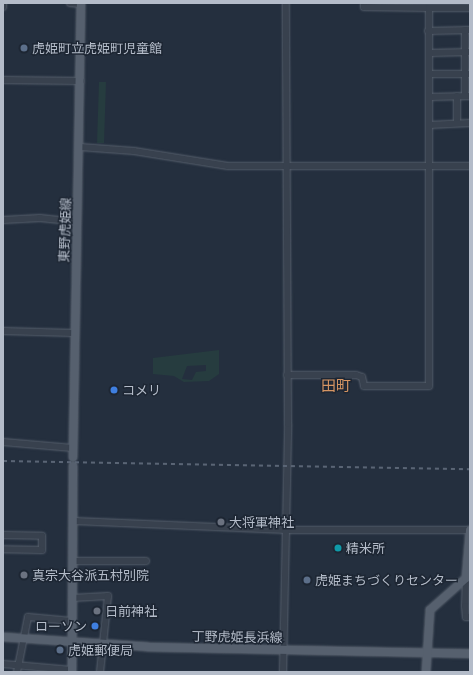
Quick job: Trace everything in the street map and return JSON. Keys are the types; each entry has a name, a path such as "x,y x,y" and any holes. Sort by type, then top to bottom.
{"main road":[{"name":"東野虎姫線","path":"72,671 72,598 74,561 73,333 80,147 81,4"},
{"path":"426,672 431,607 466,578 470,530"},
{"name":"丁野虎姫長浜線","path":"3,637 72,642 283,650 470,654"}],"street":[{"path":"70,3 81,4"},
{"path":"283,672 287,530 286,3"},
{"path":"364,3 364,7 432,6 470,8"},
{"path":"287,375 349,375 362,377 364,386 429,386 428,31 432,6"},
{"path":"428,31 467,30 468,96 429,97"},
{"path":"429,53 467,52"},
{"path":"429,74 467,74"},
{"path":"3,80 81,81"},
{"path":"457,96 457,124"},
{"path":"429,125 470,123"},
{"path":"80,147 134,151 228,166 470,166"},
{"path":"3,220 40,218 77,222"},
{"path":"3,332 73,333"},
{"path":"3,442 73,448"},
{"path":"74,521 287,530 470,530"},
{"path":"3,535 42,536 42,550 3,549"},
{"path":"74,561 146,561"},
{"path":"466,578 466,617 470,617"},
{"path":"72,598 108,596 100,672"},
{"path":"17,669 22,639 28,617 72,621"},
{"path":"3,664 17,669 72,671"}],"green space":[{"path":"99,82 106,82 104,143 97,143"},
{"path":"219,350 219,374 209,381 184,382 174,376 153,374 153,358","holes":["206,365 206,371 196,372 192,380 182,379 187,366"]}],"railway":[{"path":"3,461 470,469"}],"place":[{"name":"虎姫町立虎姫町児童館","path":"24,48"},
{"name":"コメリ","path":"114,390"},
{"name":"大将軍神社","path":"221,522"},
{"name":"精米所","path":"338,548"},
{"name":"真宗大谷派五村別院","path":"24,575"},
{"name":"虎姫まちづくりセンター","path":"307,580"},
{"name":"日前神社","path":"97,611"},
{"name":"ローソン","path":"95,626"},
{"name":"虎姫郵便局","path":"60,650"}],"district":[{"name":"田町","path":"336,386"}]}
